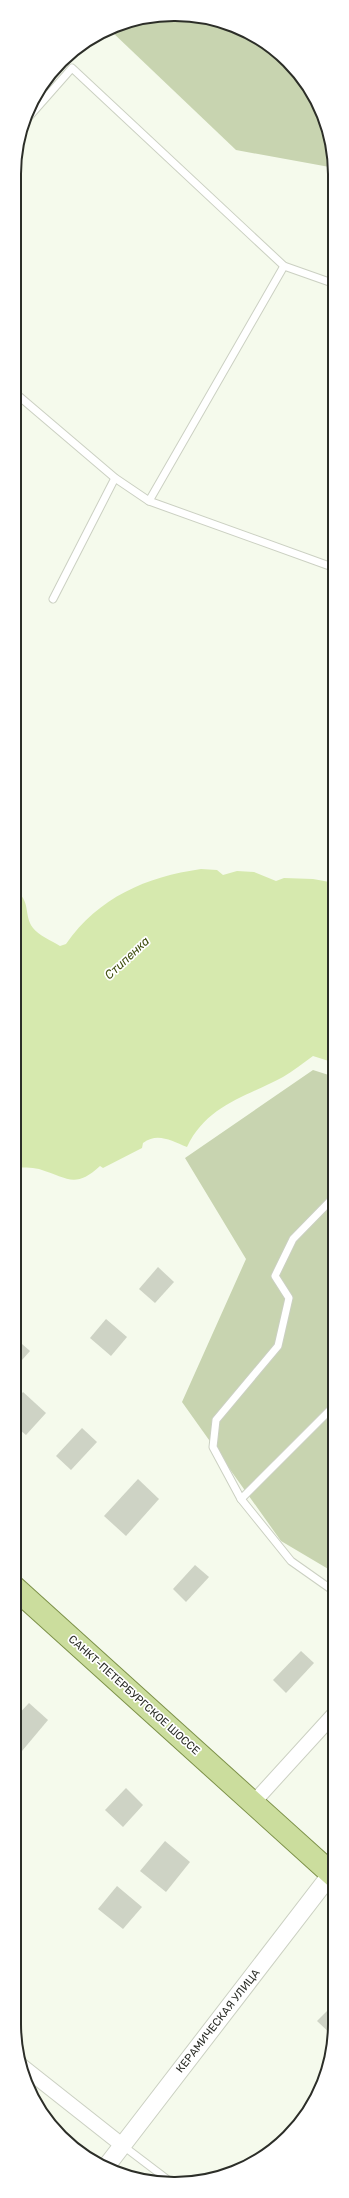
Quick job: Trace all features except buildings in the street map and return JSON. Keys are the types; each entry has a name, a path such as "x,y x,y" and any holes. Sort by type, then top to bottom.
{"main road":[{"name":"САНКТ-ПЕТЕРБУРГСКОЕ ШОССЕ","path":"21,1593 328,1871"}],"street":[{"path":"254,1803 328,1721"},
{"name":"КЕРАМИЧЕСКАЯ УЛИЦА","path":"109,2162 328,1882"},
{"path":"28,2071 122,2145"}],"lane":[{"path":"37,106 72,68 284,266 328,282"},
{"path":"149,501 284,266"},
{"path":"21,398 115,478 149,501 328,565"},
{"path":"53,600 115,478"},
{"path":"328,1203 293,1239 275,1276 289,1298 278,1346 216,1420 213,1447 241,1499 291,1561 328,1587"},
{"path":"241,1499 328,1412"},
{"path":"122,2145 164,2177"}],"shaded area":[{"path":"185,21 224,29 260,47 276,59 290,73 302,89 320,125 327,154 328,167 236,150 114,34 135,26 154,22"},
{"path":"313,1070 328,1075 328,1569 281,1541 182,1402 246,1259 185,1158"}],"water":[{"name":"Стипенка","path":"201,869 217,870 223,875 237,871 254,872 276,881 284,878 313,879 328,882 328,1061 313,1056 283,1077 229,1104 205,1121 195,1133 187,1147 170,1140 154,1138 143,1143 142,1148 103,1168 100,1166 84,1177 71,1180 36,1168 21,1167 21,895 25,903 28,918 35,931 60,946 66,944 93,914 125,892 161,877"}]}
